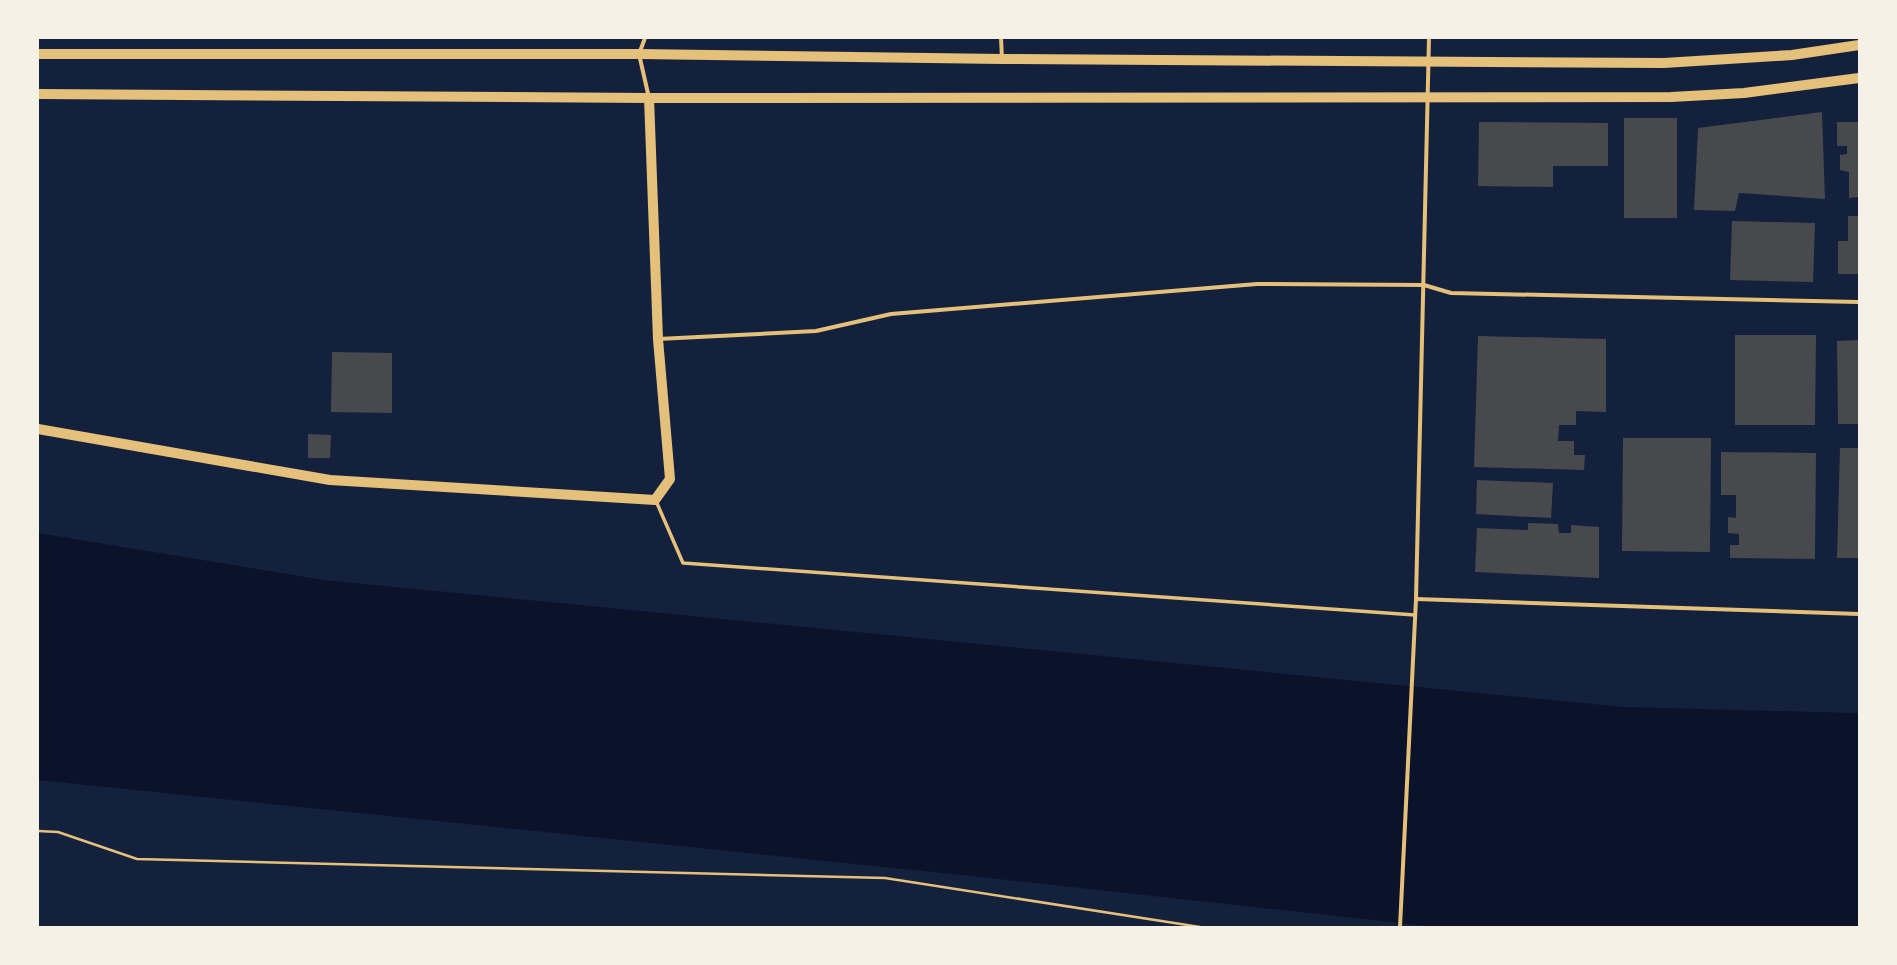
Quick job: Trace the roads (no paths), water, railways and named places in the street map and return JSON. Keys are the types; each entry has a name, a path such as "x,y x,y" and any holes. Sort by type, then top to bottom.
{"main road":[{"path":"38,54 640,54 1002,59 1430,60 1664,63 1792,55 1859,45"},
{"path":"38,94 649,98 1671,97 1744,93 1859,78"},
{"path":"38,429 330,480 655,500 670,479 658,339 649,98"}],"street":[{"path":"645,38 640,54 649,98"},
{"path":"1002,38 1002,59"},
{"path":"1400,927 1416,615 1430,60 1429,38"},
{"path":"658,339 816,331 891,314 1257,284 1424,285 1451,292 1859,302"},
{"path":"655,500 683,563 1416,615"},
{"path":"1416,599 1859,614"}],"water":[{"path":"38,533 324,580 1624,707 1859,713 1859,927 1437,927 962,875 38,780"}]}
